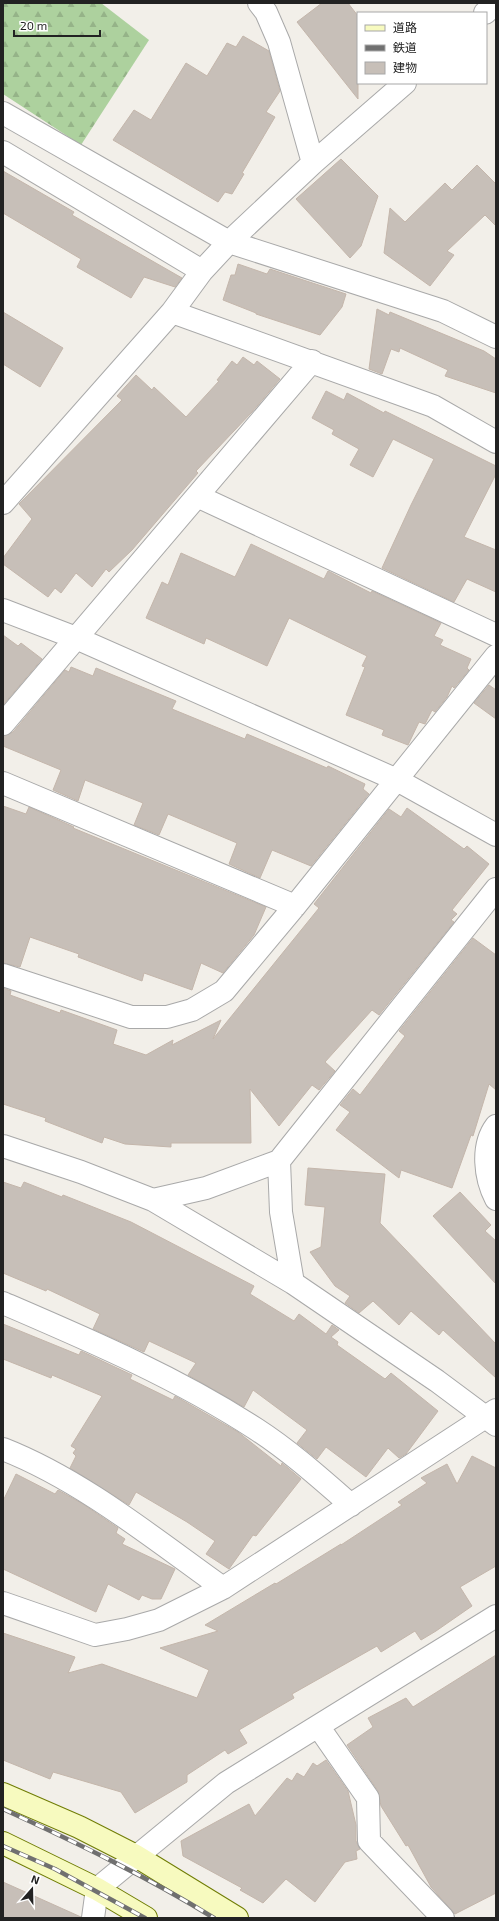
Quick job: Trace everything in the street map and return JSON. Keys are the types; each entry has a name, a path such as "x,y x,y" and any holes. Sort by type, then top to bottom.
{"street":[{"path":"258,3 266,12 279,42 313,163"},
{"path":"486,12 496,3"},
{"path":"3,503 172,312 202,271 229,242 313,163 404,84"},
{"path":"3,113 229,242 443,311 496,337"},
{"path":"3,152 202,271"},
{"path":"172,312 312,361 433,406 496,442"},
{"path":"3,724 312,361"},
{"path":"197,496 496,636"},
{"path":"3,610 76,638 396,780 496,835"},
{"path":"3,975 131,1017 167,1017 192,1010 224,991 295,906 496,656"},
{"path":"3,783 295,906"},
{"path":"153,1200 206,1188 279,1161 496,889"},
{"path":"496,1126 491,1132 485,1161 492,1192 496,1199"},
{"path":"3,1146 82,1172 153,1200 293,1283 493,1417 350,1505 223,1588 159,1620 127,1629 95,1635 3,1603"},
{"path":"279,1161 281,1212 293,1283"},
{"path":"3,1303 90,1341 180,1385 256,1429 305,1464 350,1505"},
{"path":"3,1449 26,1458 96,1499 223,1588"},
{"path":"93,1918 97,1889 226,1782 496,1616"},
{"path":"318,1726 368,1798 369,1841 443,1918"},
{"path":"3,1794 79,1828 136,1856 237,1918"},
{"path":"3,1843 97,1889 146,1918"}],"green space":[{"path":"3,3 101,3 149,40 81,145 3,94"}],"building":[{"path":"322,3 348,3 357,15 358,99 297,22"},
{"path":"243,36 269,51 280,91 266,112 275,117 242,173 244,174 232,194 225,192 218,202 113,140 134,110 151,120 186,63 207,76 227,43 236,47"},
{"path":"341,159 378,196 361,246 350,258 296,199"},
{"path":"477,165 496,184 496,226 485,215 447,251 454,255 430,286 384,253 390,208 405,222 445,183 452,190"},
{"path":"3,171 74,212 72,215 182,278 175,287 144,277 131,298 77,267 81,259 3,213"},
{"path":"238,264 267,274 270,269 346,294 342,307 320,335 256,314 223,300 231,275 235,275"},
{"path":"377,309 389,315 390,312 484,351 496,359 496,393 445,376 448,370 400,348 399,352 391,349 382,374 369,369"},
{"path":"3,312 63,348 40,387 3,364"},
{"path":"243,357 254,365 257,361 280,379 252,412 196,471 198,473 132,550 109,572 106,569 92,587 76,573 61,593 55,588 48,597 3,564 3,558 32,519 19,504 122,400 117,396 136,375 152,390 154,387 186,417 219,381 217,380 232,361 237,365"},
{"path":"326,391 344,400 347,393 384,413 385,411 496,466 496,474 464,537 496,550 496,592 467,579 454,602 382,568 434,459 393,439 373,477 350,465 359,449 332,434 334,430 312,418"},
{"path":"251,544 324,579 328,571 371,593 372,591 441,623 434,636 443,640 440,645 471,659 467,668 469,670 454,688 452,686 447,697 435,712 432,710 425,724 419,722 408,745 382,735 384,730 346,715 365,667 362,666 367,656 289,618 267,666 206,638 204,644 146,618 162,582 168,585 181,553 235,577"},
{"path":"3,635 18,646 21,643 42,659 3,705"},
{"path":"71,667 93,676 96,668 176,701 172,709 245,739 247,734 327,768 328,766 365,784 363,789 369,794 311,866 272,850 260,878 229,864 237,843 168,814 159,835 134,825 143,803 85,780 78,801 53,790 61,770 3,746 3,736 13,732 65,670 69,672"},
{"path":"489,685 496,690 496,719 474,703"},
{"path":"3,806 26,814 29,807 74,827 73,828 266,907 254,935 223,973 201,963 192,990 144,973 142,981 78,957 79,954 30,937 20,967 3,963"},
{"path":"407,808 464,849 467,846 489,864 452,910 457,914 451,920 454,922 379,1015 372,1010 325,1062 335,1071 319,1090 312,1085 279,1126 250,1089 251,1143 171,1143 171,1147 125,1144 104,1137 102,1143 45,1121 46,1118 3,1104 3,988 11,991 10,995 60,1013 61,1010 117,1030 113,1044 146,1055 173,1040 172,1045 221,1020 213,1039 319,908 314,904 389,809 401,817"},
{"path":"473,938 496,955 496,1090 489,1084 473,1136 471,1135 452,1188 401,1170 399,1178 336,1130 350,1112 340,1105 353,1089 360,1095 405,1036 399,1031"},
{"path":"308,1168 385,1174 380,1223 496,1344 496,1378 443,1330 439,1335 411,1311 399,1325 373,1301 359,1313 345,1303 350,1296 335,1286 310,1252 321,1247 325,1207 305,1205"},
{"path":"3,1182 21,1188 24,1182 62,1197 63,1195 131,1222 254,1286 250,1294 294,1321 299,1314 326,1334 332,1325 339,1330 331,1337 338,1342 337,1345 385,1379 391,1373 438,1411 406,1454 399,1458 388,1448 366,1477 326,1447 317,1459 297,1443 307,1430 253,1390 244,1407 188,1375 196,1363 149,1341 144,1352 93,1329 100,1314 47,1289 46,1291 3,1273"},
{"path":"460,1192 491,1225 485,1231 496,1241 496,1284 433,1216"},
{"path":"3,1324 79,1355 81,1351 132,1375 130,1379 173,1400 175,1396 238,1432 281,1466 282,1463 301,1479 256,1536 253,1535 229,1569 206,1554 215,1541 187,1522 136,1492 129,1505 70,1468 76,1456 73,1453 76,1449 71,1446 102,1396 52,1375 51,1378 3,1359"},
{"path":"472,1456 496,1468 496,1566 460,1587 472,1606 436,1631 421,1640 415,1631 381,1652 377,1646 292,1694 294,1698 239,1730 247,1743 228,1754 225,1750 187,1775 187,1782 135,1813 121,1792 53,1772 50,1779 3,1760 3,1633 75,1657 68,1673 102,1664 197,1698 209,1670 160,1648 218,1631 205,1625 341,1545 402,1505 398,1502 427,1483 421,1478 447,1464 457,1484"},
{"path":"16,1474 55,1494 58,1490 83,1504 118,1528 116,1533 125,1539 122,1544 175,1569 161,1599 152,1599 142,1595 139,1600 108,1584 96,1612 3,1569 3,1501"},
{"path":"496,1655 496,1893 455,1914 431,1887 408,1845 406,1846 381,1806 378,1791 347,1745 373,1727 368,1718 406,1698 413,1707"},
{"path":"326,1760 348,1791 356,1825 356,1841 360,1849 356,1851 357,1859 345,1862 315,1902 286,1879 263,1903 240,1890 242,1888 183,1856 181,1841 249,1804 255,1816 287,1778 292,1781 297,1773 304,1777 313,1763 317,1766"},
{"path":"3,1882 81,1917 81,1918 3,1918"}],"railway":[{"path":"3,1809 110,1860 214,1918"},
{"path":"3,1846 55,1869 145,1918"}]}
